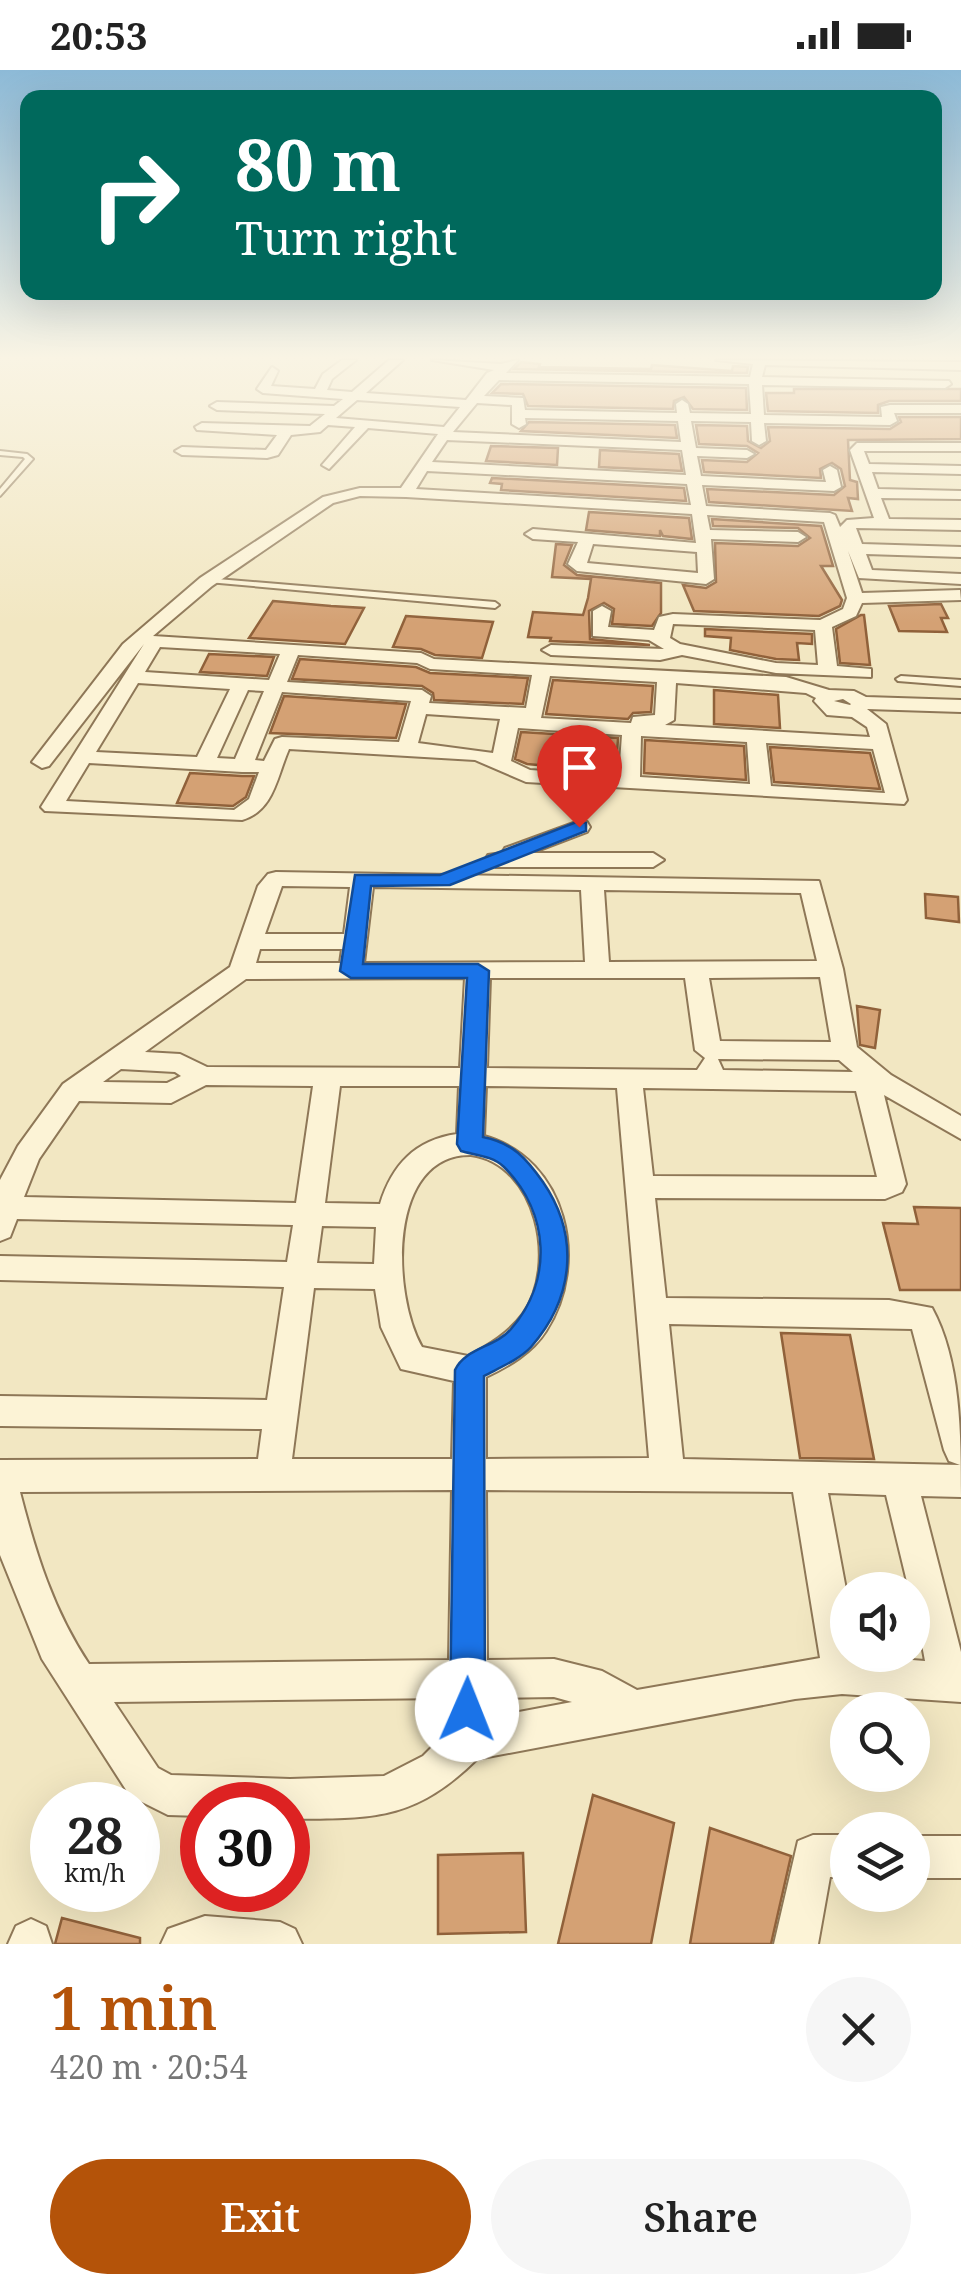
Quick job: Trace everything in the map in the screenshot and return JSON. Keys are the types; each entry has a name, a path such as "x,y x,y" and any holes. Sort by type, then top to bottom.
{"street":[{"path":"182,451 267,454 277,447"},
{"path":"329,465 344,447"},
{"path":"406,493 434,447"},
{"path":"675,447 747,454"},
{"path":"859,447 883,523"},
{"path":"588,539 576,564 583,568 706,579 690,449"},
{"path":"421,466 694,478 777,476 809,486 834,488 830,470"},
{"path":"864,468 961,470"},
{"path":"809,486 814,517"},
{"path":"42,762 129,648 208,580 328,500 360,492 406,493 830,518 855,598 850,612 823,625 685,618 666,621 668,643 674,654 551,650"},
{"path":"872,493 961,495"},
{"path":"635,542 640,508"},
{"path":"960,526 849,524 863,573 961,594"},
{"path":"533,534 635,542 798,537"},
{"path":"855,548 961,552"},
{"path":"855,598 961,594"},
{"path":"602,611 599,632 776,668 865,673"},
{"path":"823,625 828,671"},
{"path":"859,707 882,732 881,744 897,800 526,776 479,754 282,743 257,806 250,813 235,816 52,807 155,641 422,658 430,664 800,684 827,696 823,700 834,711 859,707 961,706"},
{"path":"242,766 292,650"},
{"path":"406,748 430,664"},
{"path":"535,714 542,671"},
{"path":"510,718 535,714 661,722 667,677"},
{"path":"132,678 242,684 275,691 420,702 510,718 632,729 881,744"},
{"path":"104,681 117,684 107,702 115,704"},
{"path":"204,764 242,684"},
{"path":"500,765 510,718"},
{"path":"630,783 632,729"},
{"path":"756,737 760,792"},
{"path":"80,758 271,767"},
{"path":"443,881 579,827"},
{"path":"496,860 653,860"},
{"path":"242,971 269,886 276,879 811,886 845,1051 875,1082 961,1129"},
{"path":"351,971 362,880"},
{"path":"592,884 598,971"},
{"path":"250,940 356,942"},
{"path":"391,1216 3,1219 28,1152 72,1091 242,971 831,969"},
{"path":"696,970 711,1079"},
{"path":"470,1144 478,971"},
{"path":"708,1050 845,1051"},
{"path":"114,1060 180,1063 202,1076 875,1082"},
{"path":"72,1091 172,1094 202,1076"},
{"path":"273,1474 328,1076"},
{"path":"630,1078 668,1474"},
{"path":"640,1187 886,1188 892,1184 875,1082"},
{"path":"470,1144 487,1146 512,1158 532,1183 550,1223 556,1272 544,1303 519,1341 470,1370 412,1359 393,1322 388,1277 391,1216 400,1187 426,1154 470,1144"},
{"path":"0,1268 388,1277"},
{"path":"652,1310 889,1313 921,1317 928,1327 961,1450"},
{"path":"467,1741 470,1370"},
{"path":"0,1411 280,1416"},
{"path":"900,1480 955,1682 842,1675 634,1711 467,1741 437,1770 387,1796 290,1799 168,1795 144,1782 55,1646 22,1571 0,1479 668,1474 961,1481"},
{"path":"808,1476 842,1675"},
{"path":"78,1683 554,1678 602,1690 634,1711"},
{"path":"796,1944 812,1856 830,1856"},
{"path":"930,1857 961,1857"},
{"path":"183,1944 192,1939 217,1938 280,1944"}],"lane":[{"path":"0,453 25,455 28,459 0,494"},
{"path":"208,580 494,604"},
{"path":"902,679 961,683"}],"building":[{"path":"491,447 558,448 557,465 486,461"},
{"path":"749,447 848,447 850,480 857,482 858,499 848,498 852,511 709,502 707,489 834,495 845,486 841,469 832,463 820,469 821,478 704,472 702,460 747,462 758,453"},
{"path":"600,450 679,454 682,471 599,467"},
{"path":"492,478 684,488 686,501 501,490 502,484 490,483"},
{"path":"589,512 689,518 692,539 663,536 660,530 660,536 586,530"},
{"path":"712,519 821,526 833,566 821,566 842,600 840,606 819,616 694,611 683,585 706,588 716,582 715,543 798,546 810,538 798,528 713,526"},
{"path":"556,544 572,545 564,565 577,575 661,583 661,613 652,626 612,624 614,609 604,603 589,611 590,639 650,645 528,637 533,612 583,615 591,579 552,577"},
{"path":"273,601 364,608 345,644 249,638"},
{"path":"941,604 948,618 941,618 947,632 899,631 889,606"},
{"path":"861,615 870,665 840,663 836,629"},
{"path":"406,616 493,622 482,658 435,655 421,649 393,647"},
{"path":"705,629 812,634 812,644 797,643 799,660 776,659 730,650 731,638 705,636"},
{"path":"209,654 274,657 267,676 200,672"},
{"path":"300,659 416,667 430,673 528,678 523,704 434,700 433,693 422,686 292,679"},
{"path":"553,680 653,686 651,712 633,713 628,719 546,714"},
{"path":"714,690 778,695 780,728 714,724"},
{"path":"284,696 406,704 396,738 270,733"},
{"path":"521,732 618,738 616,772 527,764 515,759"},
{"path":"645,740 744,746 746,780 644,773"},
{"path":"770,747 870,753 880,789 774,782"},
{"path":"190,773 254,776 246,797 233,806 177,803"},
{"path":"925,894 958,897 959,922 926,918"},
{"path":"857,1006 880,1010 875,1048 860,1045"},
{"path":"914,1207 961,1208 961,1290 900,1290 883,1223 918,1224"},
{"path":"781,1333 850,1335 874,1459 800,1458"},
{"path":"593,1795 674,1823 651,1944 558,1944"},
{"path":"710,1828 791,1856 771,1944 690,1944"},
{"path":"523,1853 526,1932 438,1934 438,1855"},
{"path":"62,1918 140,1938 140,1944 55,1944"}],"route":[{"path":"467,1710 470,1370 519,1341 544,1303 556,1272 554,1238 546,1207 512,1158 487,1146 470,1144 478,971 351,971 362,880 443,881 579,827"}]}
